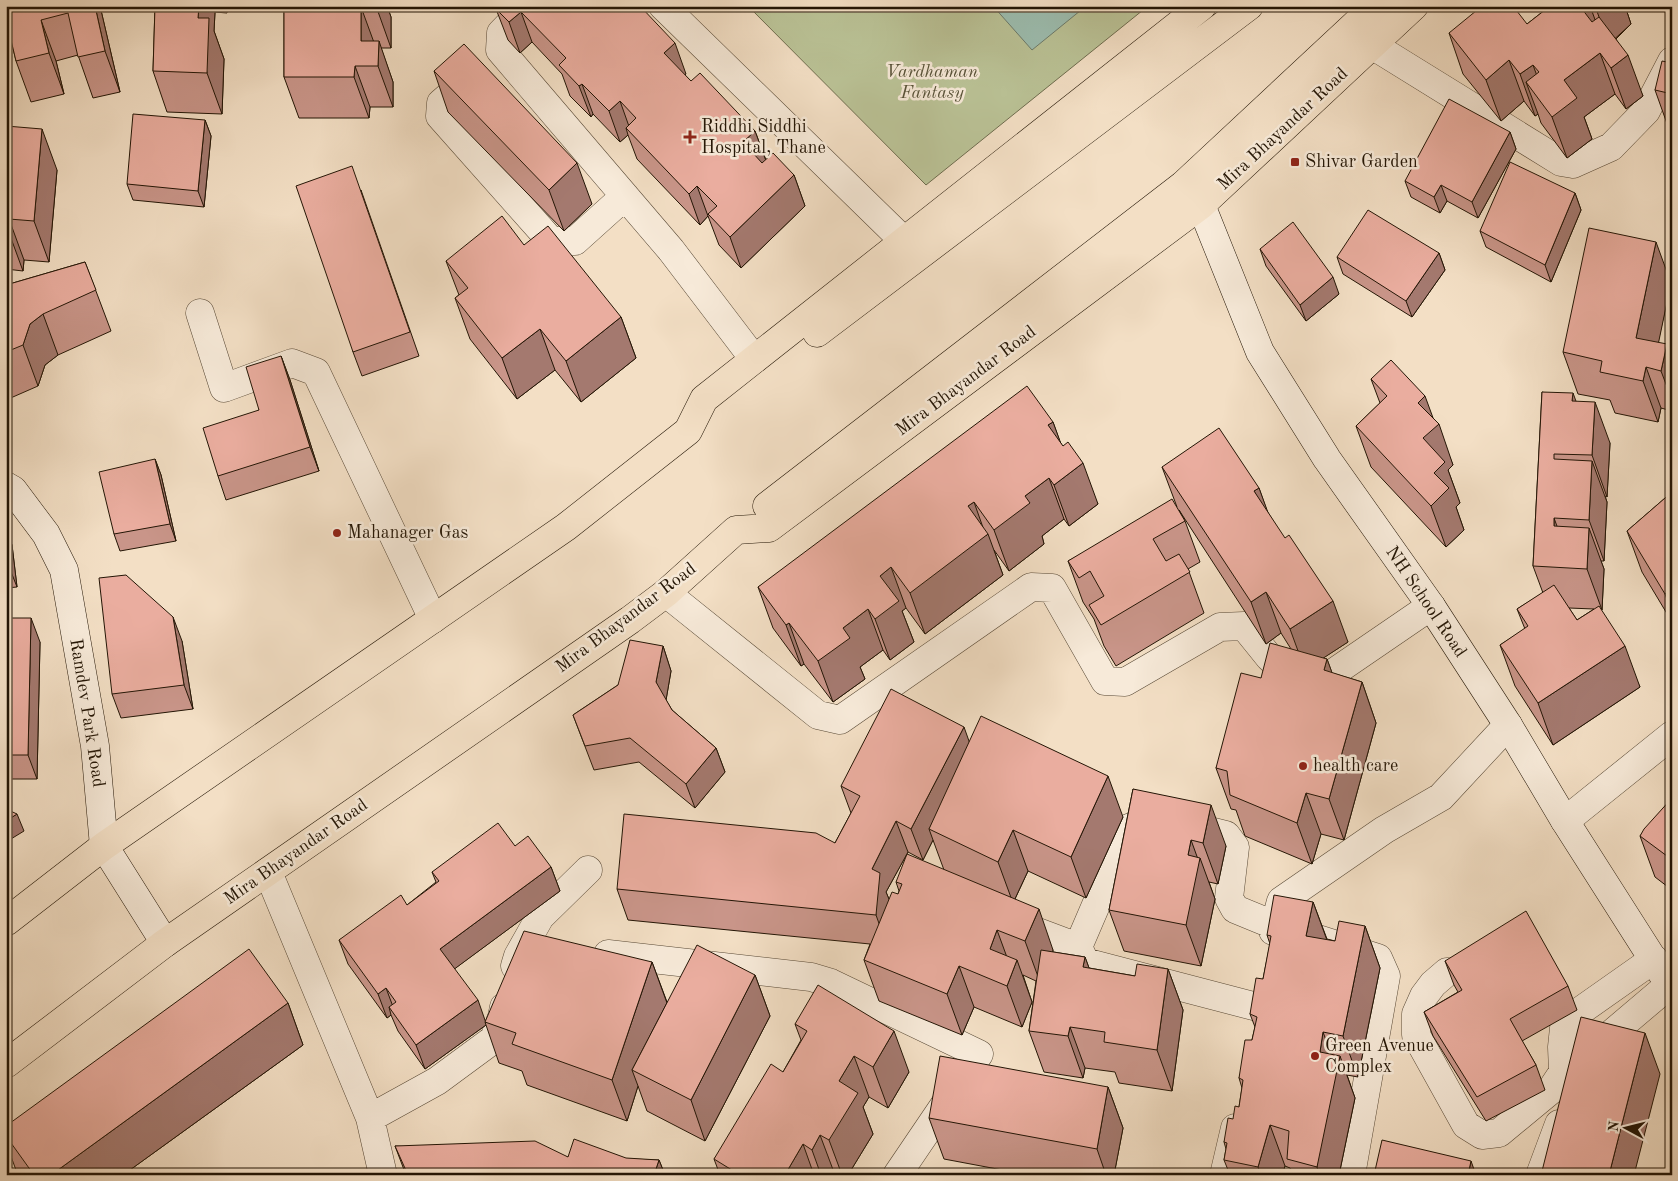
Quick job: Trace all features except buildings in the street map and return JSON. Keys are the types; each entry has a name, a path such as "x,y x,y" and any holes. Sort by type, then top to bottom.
{"main road":[{"path":"688,431 704,399 1202,6"},
{"path":"6,922 104,846 566,527 688,431 1249,6"},
{"path":"736,530 1184,185 1375,6"},
{"name":"Mira Bhayandar Road","path":"6,1064 165,943 630,620 666,593 736,530 769,528 1201,205 1414,6"}],"street":[{"path":"527,6 501,33 500,50 671,250 754,359"},
{"path":"663,6 904,241"},
{"path":"1372,45 1561,162 1573,164 1611,147 1646,111 1672,61"},
{"path":"463,84 441,103 440,116 551,241 575,241 625,196"},
{"name":"NH School Road","path":"1201,205 1260,352 1327,459 1431,606 1508,725 1565,821 1671,987"},
{"path":"200,313 224,388 292,363 316,372 433,619"},
{"name":"Ramdev Park Road","path":"6,486 13,490 46,534 64,570 95,746 104,846 165,943"},
{"path":"666,593 818,715 840,720 1031,587 1052,588 1105,681 1125,682 1220,627 1244,626 1270,657 1293,679 1317,684 1431,606"},
{"path":"1270,953 1274,925 1281,901 1384,830 1441,797 1508,725"},
{"path":"1565,821 1672,735"},
{"path":"1045,1012 1047,995 1078,947 1129,828 1146,821 1163,819 1226,835 1234,847 1229,898 1235,909 1274,925 1378,958 1386,976 1351,1175"},
{"path":"370,1118 437,1081 494,1039 502,1017 507,990 518,956 540,917 588,870"},
{"path":"268,872 370,1118 382,1175"},
{"path":"987,912 1078,947 1085,962 1261,1008"},
{"path":"608,954 811,977 831,983 979,1054 897,1175"},
{"path":"1447,972 1432,984 1424,996 1416,1014 1416,1035 1466,1124 1482,1135 1499,1133 1551,1090 1563,1072 1562,1047 1564,1028 1572,1016 1654,959"},
{"path":"1255,1035 1265,980"},
{"path":"1540,1175 1554,1134 1597,1046 1671,987"},
{"path":"1224,1175 1239,1109"}],"green space":[{"name":"Vardhaman Fantasy","path":"748,6 1148,6 926,185"}],"shaded area":[{"path":"993,6 1086,6 1032,50"}],"place":[{"name":"Riddhi Siddhi Hospital, Thane","path":"690,137"},
{"name":"Shivar Garden","path":"1295,162"},
{"name":"Mahanager Gas","path":"337,533"},
{"name":"health care","path":"1303,766"},
{"name":"Green Avenue Complex","path":"1315,1056"}]}
